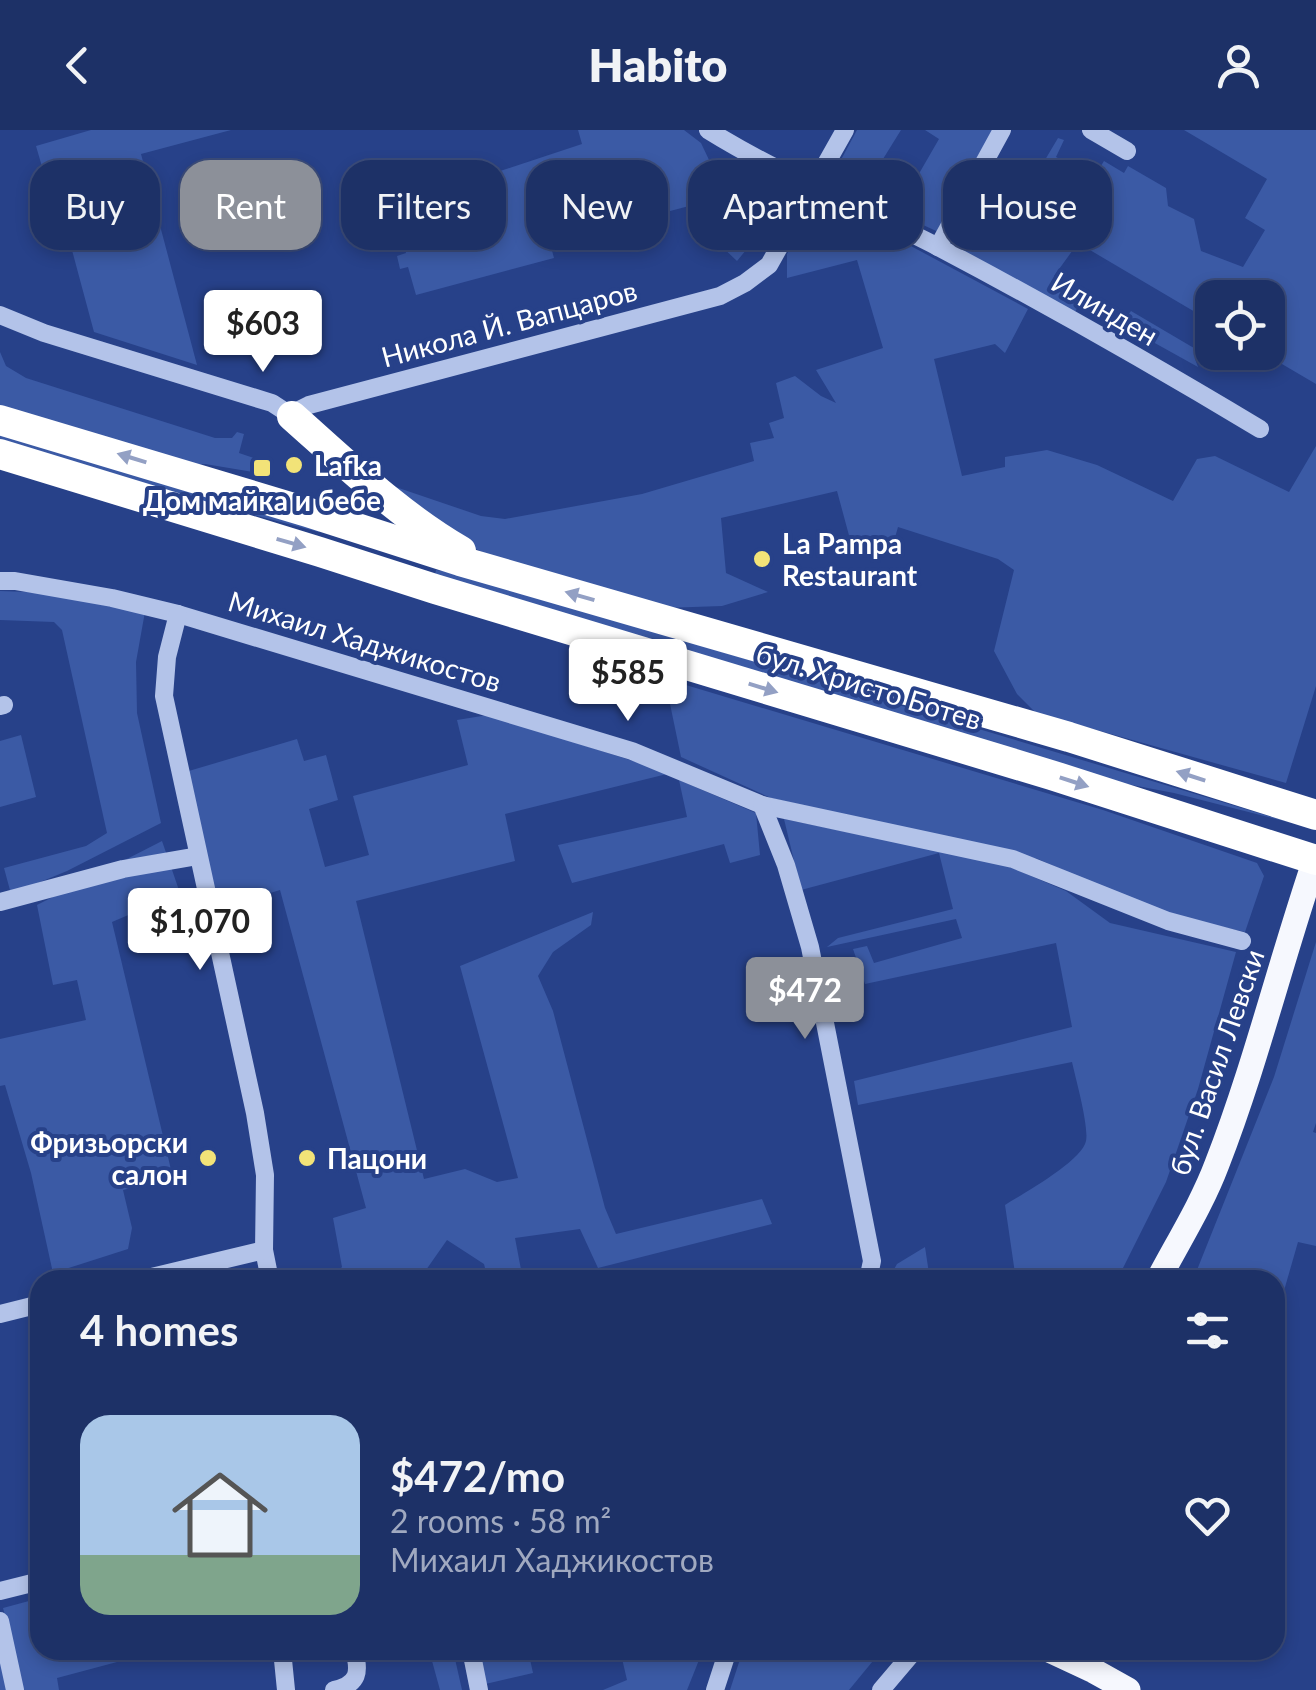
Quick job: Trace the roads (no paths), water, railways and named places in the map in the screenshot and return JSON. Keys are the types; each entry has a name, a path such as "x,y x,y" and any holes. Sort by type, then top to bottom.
{"highway":[{"path":"292,416 412,519 496,572"},
{"name":"бул. Христо Ботев","path":"0,420 496,572 1070,737 1316,816"},
{"name":"бул. Христо Ботев","path":"0,454 1051,774 1316,859"},
{"path":"338,522 360,521 367,516 376,490"},
{"path":"412,519 422,536 426,574 435,589"},
{"path":"375,570 412,566 425,550"}],"main road":[{"name":"бул. Васил Левски","path":"1163,1270 1216,1168 1316,859"},
{"path":"1070,1660 1128,1690"}],"street":[{"name":"Илинден","path":"708,130 761,160"},
{"name":"Никола Й. Вапцаров","path":"829,160 845,130"},
{"path":"938,247 1002,130"},
{"path":"1092,130 1127,151"},
{"name":"Илинден","path":"923,240 1260,429"},
{"name":"Никола Й. Вапцаров","path":"292,416 326,400 720,296 746,283 768,265 777,250"},
{"path":"0,315 44,333 272,402 292,416"},
{"name":"Михаил Хаджикостов","path":"0,581 112,598 178,614 632,750 762,805 1013,859 1168,921 1242,941"},
{"path":"178,614 167,657 164,696 255,1112 264,1175 264,1250 268,1270"},
{"path":"762,805 786,865 810,947 872,1262 870,1270"},
{"path":"0,902 123,870 198,856"},
{"path":"181,1270 264,1250"},
{"path":"0,1314 30,1306"},
{"path":"0,1591 30,1584"},
{"path":"0,1621 15,1690"},
{"path":"283,1660 286,1690"},
{"path":"334,1690 354,1680 359,1668 357,1660"},
{"path":"473,1660 480,1690"},
{"path":"714,1690 724,1660"},
{"path":"881,1690 906,1660"}],"place":[{"name":"Lafka","path":"294,465"},
{"name":"Дом майка и бебе","path":"262,468"},
{"name":"La Pampa Restaurant","path":"762,559"},
{"name":"Фризьорски салон","path":"208,1158"},
{"name":"Пацони","path":"307,1158"}]}
